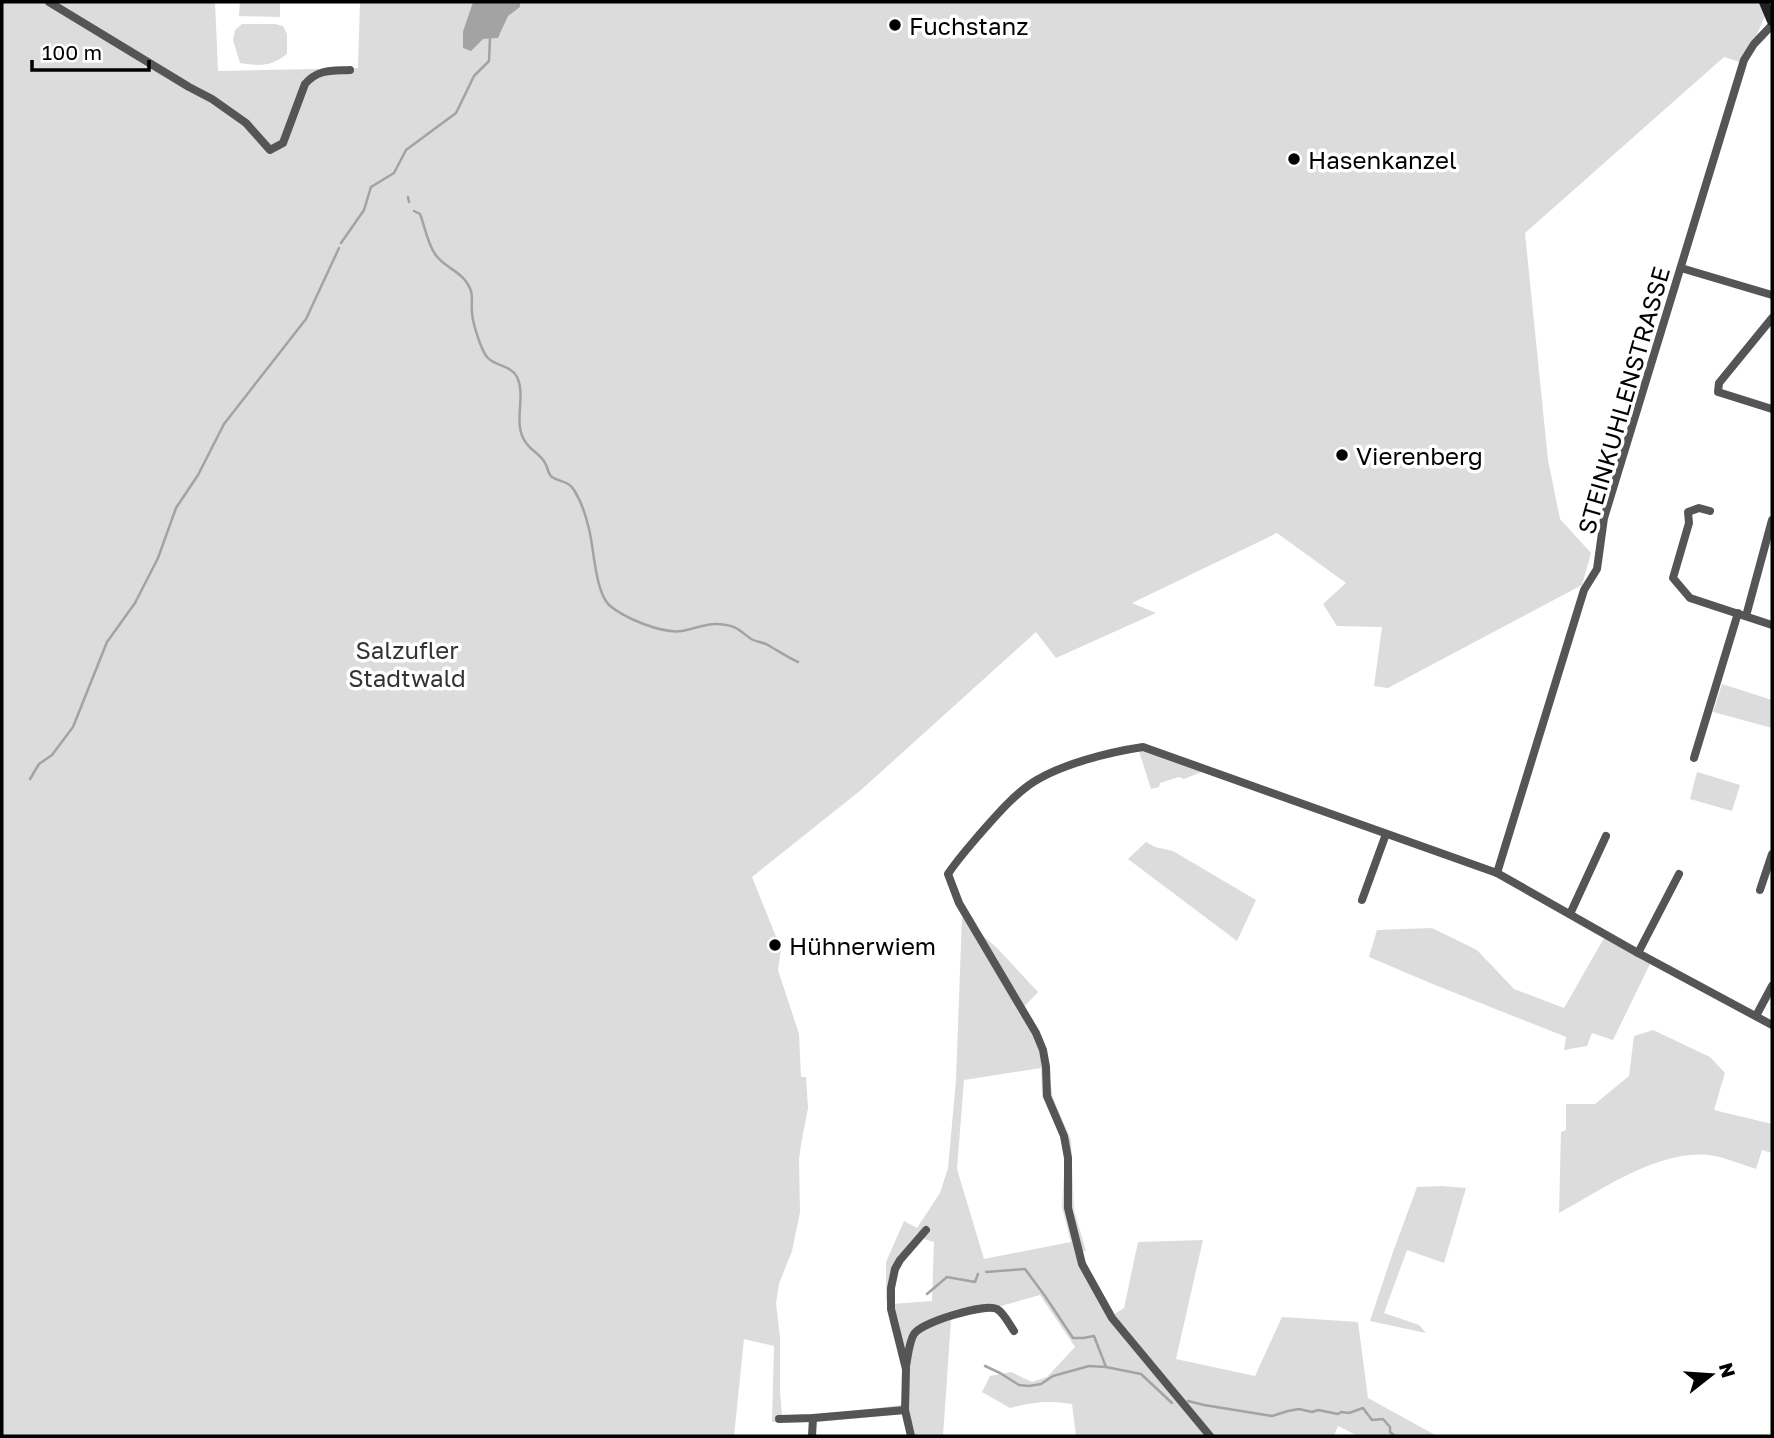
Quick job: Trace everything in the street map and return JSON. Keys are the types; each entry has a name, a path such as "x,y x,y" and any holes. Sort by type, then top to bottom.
{"main road":[{"path":"1763,2 1772,23"}],"street":[{"path":"49,2 212,99 246,123 270,150 283,143 305,84 310,78 317,72 350,70"},
{"name":"STEINKUHLENSTRASSE","path":"1497,873 1584,590 1597,569 1604,518 1744,60 1772,23"},
{"path":"1681,268 1772,295"},
{"path":"1772,317 1719,383 1718,392 1772,409"},
{"path":"1710,511 1699,508 1688,512 1689,523 1673,578 1690,598 1772,625"},
{"path":"1694,758 1772,520"},
{"path":"1210,1436 1112,1318 1082,1264 1068,1208 1068,1158 1064,1136 1047,1096 1043,1050 1036,1033 960,903 948,873 1003,808 1031,783 1078,763 1143,747 1497,873 1772,1025"},
{"path":"1362,900 1386,834"},
{"path":"1570,914 1606,836"},
{"path":"1760,890 1772,854"},
{"path":"1638,953 1679,874"},
{"path":"1756,1016 1772,986"},
{"path":"906,1369 891,1309 891,1288 895,1269 926,1230"},
{"path":"911,1436 905,1410 906,1369 914,1334 934,1321 992,1307 1000,1312 1014,1331"},
{"path":"779,1419 905,1410"},
{"path":"812,1436 813,1418"}],"green space":[{"name":"Salzufler Stadtwald","path":"2,2 215,2 218,71 358,68 360,2 473,2 463,31 483,39 498,38 508,15 520,7 520,2 1759,2 1765,16 1755,39 1740,62 1724,57 1525,233 1548,460 1560,519 1591,553 1582,585 1388,688 1374,686 1382,627 1337,626 1323,604 1346,583 1277,533 1132,603 1156,613 1056,658 1036,632 861,790 752,877 781,949 778,970 799,1034 801,1077 806,1077 808,1108 799,1160 800,1212 792,1251 779,1284 776,1303 780,1337 782,1416 812,1416 902,1405 903,1414 818,1422 772,1422 774,1346 744,1339 734,1436 2,1436"},
{"path":"240,2 280,2 280,17 239,16"},
{"path":"242,24 283,26 287,34 287,54 265,64 240,63 233,40 235,30"},
{"path":"1722,684 1772,700 1772,728 1713,712"},
{"path":"1139,751 1151,752 1204,771 1184,779 1179,777 1160,783 1159,787 1151,789"},
{"path":"1697,772 1740,785 1732,811 1690,799"},
{"path":"1146,842 1173,851 1256,900 1237,941 1128,859"},
{"path":"962,917 997,948 1038,992 1023,1008 1046,1055 1053,1098 1071,1140 1074,1210 1086,1251 1079,1252 1113,1315 1124,1308 1138,1242 1203,1240 1176,1359 1255,1376 1282,1317 1358,1322 1368,1398 1437,1436 1358,1436 1338,1426 1334,1436 1076,1436 1072,1404 1041,1402 1010,1408 982,1392 990,1376 1011,1372 1032,1382 1047,1377 1075,1347 1040,1295 951,1320 943,1436 915,1436 910,1421 892,1304 932,1301 934,1242 921,1238 892,1268 886,1304 886,1262 904,1221 917,1228 940,1193 948,1168 956,1080","holes":["1041,1068 1042,1096 1060,1135 1065,1157 1062,1207 1071,1242 984,1259 957,1169 964,1080"]},
{"path":"1432,928 1477,950 1514,989 1564,1008 1604,938 1650,964 1613,1040 1592,1033 1587,1046 1564,1050 1566,1037 1369,957 1377,930"},
{"path":"1653,1030 1710,1057 1725,1073 1714,1110 1772,1124 1772,1153 1762,1150 1756,1169 1709,1155 1670,1159 1631,1173 1559,1213 1561,1132 1566,1130 1566,1104 1595,1104 1629,1076 1634,1036"},
{"path":"1417,1187 1466,1188 1444,1263 1407,1250 1384,1313 1419,1325 1426,1333 1370,1321"}],"shaded area":[{"path":"473,2 520,2 520,7 508,16 498,38 483,39 471,51 463,48 463,31"}],"waterway":[{"path":"341,243 364,210 371,187 394,173 406,150 456,113 474,76 489,61 490,38"},
{"path":"408,197 409,202"},
{"path":"414,211 420,214 435,254 468,284 472,294 474,322 485,353 490,360 511,370 517,377 521,393 519,420 522,436 543,460 550,475 569,485 579,499 589,529 601,590 609,605 633,620 664,630 682,631 714,624 737,628 751,639 766,644 798,662"},
{"path":"30,779 39,764 52,755 73,727 107,642 135,603 158,558 176,508 198,475 224,424 306,319 339,248"},
{"path":"986,1272 1025,1269 1073,1338 1094,1336 1106,1367 1141,1374 1172,1403"},
{"path":"927,1294 947,1277 975,1282 978,1274"},
{"path":"985,1366 1019,1385 1029,1386 1089,1366 1106,1367"},
{"path":"1188,1401 1272,1416 1299,1409 1338,1414 1363,1408 1372,1420 1383,1419 1395,1436"}],"place":[{"name":"Fuchstanz","path":"895,25"},
{"name":"Hasenkanzel","path":"1294,159"},
{"name":"Vierenberg","path":"1342,455"},
{"name":"Hühnerwiem","path":"775,945"}]}
